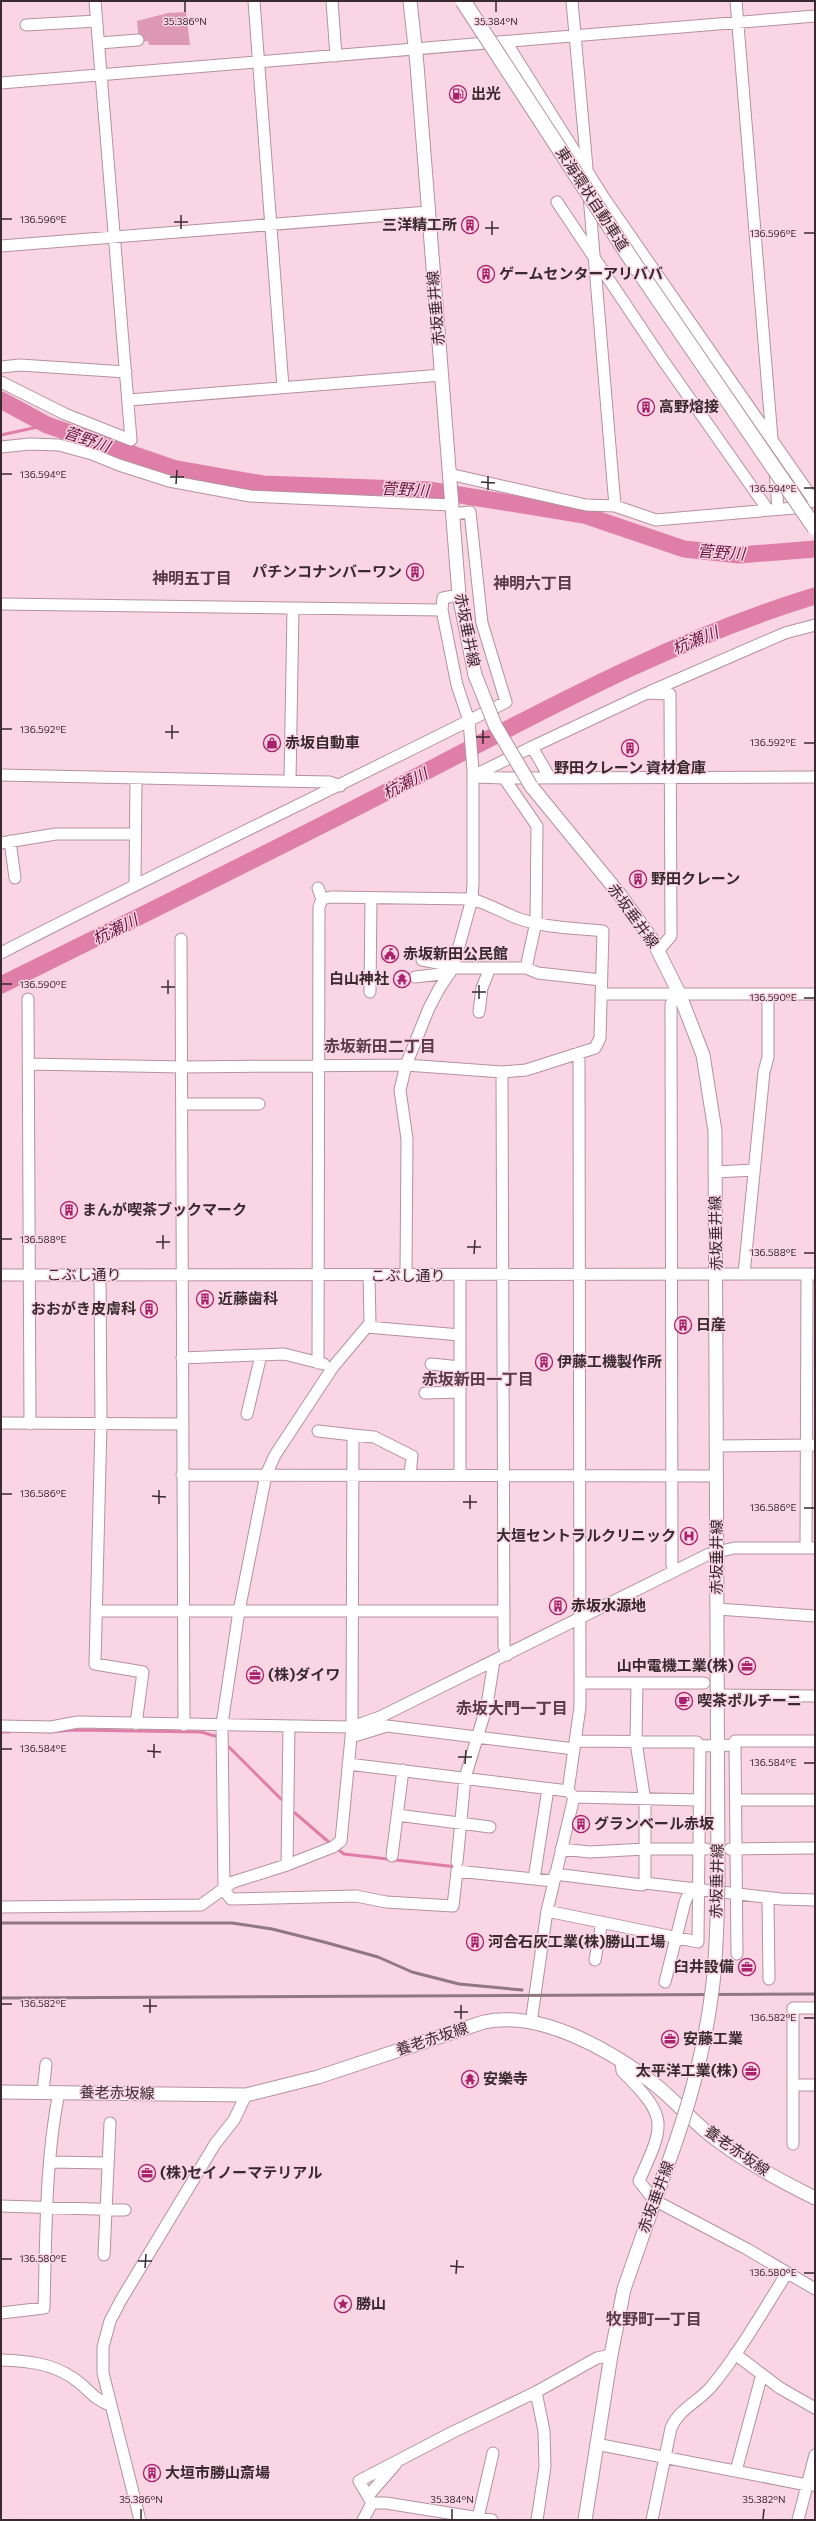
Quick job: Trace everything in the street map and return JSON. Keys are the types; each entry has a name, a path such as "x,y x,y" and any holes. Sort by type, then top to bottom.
{"highway":[{"name":"東海環状自動車道","path":"463,1 635,265 736,415 815,528"},
{"name":"東海環状自動車道","path":"736,415 815,516"}],"main road":[{"name":"赤坂垂井線","path":"410,1 459,595 475,675 495,725 531,786 621,896 658,951 680,993 703,1055 715,1132 718,1552 718,1881 715,1958 706,2030 688,2102 624,2289 611,2354 585,2520"},
{"name":"養老赤坂線","path":"1,2093 59,2092 246,2095 318,2077 484,2022 499,2019 531,2023 569,2033 621,2061 653,2083 707,2133 740,2157 760,2170 815,2198"}],"street":[{"path":"1,382 65,414 131,440 116,237 95,1"},
{"path":"254,1 260,62 284,387"},
{"path":"332,1 336,56"},
{"path":"572,1 615,506"},
{"path":"736,1 772,440 773,510"},
{"path":"1,83 815,16"},
{"path":"26,25 97,21"},
{"path":"99,43 138,40"},
{"path":"506,42 587,170 815,502"},
{"path":"557,202 595,260 773,510"},
{"path":"1,246 272,226 428,212"},
{"path":"1,367 20,365 126,372"},
{"path":"129,400 442,375"},
{"path":"1,447 30,444 59,445 92,454 119,466 169,481 250,496 452,509 470,512 482,623 506,702 470,724 135,884 1,953"},
{"path":"450,477 586,505 615,506 656,520 815,506"},
{"path":"406,1275 406,1139 400,1090 406,1065 432,1002 453,969 472,899 473,773 470,724 457,685 442,610 443,598 459,595"},
{"path":"1,604 442,610"},
{"path":"290,781 293,609"},
{"path":"473,773 647,693 785,633 815,625"},
{"path":"647,693 670,694 669,777 671,936 658,951"},
{"path":"532,747 550,778"},
{"path":"473,773 504,778 815,777"},
{"path":"1,775 330,782 340,786"},
{"path":"504,778 537,826 536,922 526,968"},
{"path":"135,884 134,834 136,779"},
{"path":"15,878 6,842 56,834 134,834"},
{"path":"318,888 322,899 319,907 318,1363"},
{"path":"370,992 371,898"},
{"path":"28,1064 183,1067 319,1064 406,1065 502,1072 526,1070 595,1048 600,1038 603,931 536,922 518,918 491,904 472,899 322,899"},
{"path":"181,939 183,1067 182,1475 184,1725"},
{"path":"422,960 453,969"},
{"path":"479,1012 482,988 490,968"},
{"path":"415,977 453,969 526,968 538,973 601,980"},
{"path":"674,1571 672,1565 671,1475 671,1004 680,993"},
{"path":"601,994 815,994"},
{"path":"744,1274 764,1072 768,1057 768,994"},
{"path":"28,999 28,1275 30,1424"},
{"path":"531,2023 547,1911 561,1849 571,1794 574,1745 580,1707 579,1053"},
{"path":"502,1072 504,1276 504,1646 507,1655"},
{"path":"182,1104 259,1104"},
{"path":"716,1172 754,1170"},
{"path":"352,1732 674,1571 718,1552 734,1548 811,1548 811,1274"},
{"name":"こぶし通り","path":"1,1275 504,1276 811,1274"},
{"path":"100,1275 102,1424 95,1664 143,1672 136,1724"},
{"path":"369,1276 370,1323 333,1367 275,1455 266,1475 239,1611 222,1724 224,1890 231,1899 349,1896 386,1902 453,1906 457,1871 642,1885 645,1883 694,1892 768,1901 815,1900"},
{"path":"460,1276 460,1474"},
{"path":"366,1327 460,1335"},
{"path":"182,1358 284,1354 333,1367"},
{"path":"248,1414 261,1355"},
{"path":"431,1364 460,1367"},
{"path":"425,1393 460,1392"},
{"path":"1,1423 182,1424"},
{"path":"318,1431 374,1437 412,1456 410,1475"},
{"path":"1,1907 201,1905 224,1890 233,1882 287,1865 335,1845 341,1841 352,1732 352,1434"},
{"path":"717,1446 811,1445"},
{"path":"182,1475 460,1474 717,1476"},
{"path":"717,1609 815,1616"},
{"path":"96,1611 183,1613 239,1611 504,1611"},
{"path":"457,1862 465,1778 487,1705 494,1661"},
{"path":"581,1683 704,1683"},
{"path":"637,1683 636,1742 645,1801 645,1883"},
{"path":"717,1695 815,1696"},
{"path":"1,1726 51,1727 78,1722 184,1725 222,1724 352,1732 387,1726 477,1737 574,1745 636,1742 697,1742 700,1746 699,1800 703,1849 694,1892 677,1938 664,1982"},
{"path":"287,1865 289,1727"},
{"path":"737,1954 737,1897 733,1848 736,1800 735,1741 815,1741"},
{"path":"700,1746 718,1744 735,1745"},
{"path":"348,1764 548,1789 571,1794 645,1801 699,1800"},
{"path":"392,1856 403,1770"},
{"path":"535,1876 548,1789"},
{"path":"736,1800 815,1800"},
{"path":"397,1815 490,1827"},
{"path":"733,1848 815,1848"},
{"path":"561,1849 590,1852 645,1849 703,1849"},
{"path":"547,1911 698,1942 694,1892"},
{"path":"768,1901 769,1979"},
{"path":"595,1960 602,1922"},
{"path":"793,2144 793,2008 815,2008"},
{"path":"621,2061 622,2071 645,2094 659,2118 657,2140 639,2181 654,2200 815,2289"},
{"path":"43,2092 46,2064"},
{"path":"793,2085 815,2085"},
{"path":"1,2313 44,2308 50,2162 53,2120 59,2092"},
{"path":"140,2520 103,2373 103,2347 110,2321 215,2144 234,2120 246,2095"},
{"path":"104,2255 110,2123"},
{"path":"50,2162 108,2163"},
{"path":"1,2210 1,2206 125,2210"},
{"path":"652,2520 665,2457 676,2417 710,2388 735,2354 787,2273"},
{"path":"492,2520 370,2500 359,2481 536,2392 597,2358 611,2354"},
{"path":"735,2354 780,2388 815,2408"},
{"path":"1,2360 37,2362 62,2372 74,2378 99,2402 110,2405"},
{"path":"736,2471 762,2374"},
{"path":"536,2392 544,2432 545,2467 537,2520"},
{"path":"596,2444 811,2485"},
{"path":"478,2518 493,2452"},
{"path":"798,2520 811,2485 815,2455"},
{"path":"363,2520 370,2500 400,2460"}],"shaded area":[{"path":"186,12 190,45 149,45 148,41 139,42 137,21 168,13"}],"waterway":[{"name":"菅野川","path":"1,400 47,425 176,469 263,484 429,490 584,515 684,549 739,555 815,549"},
{"path":"1,435 47,425"},
{"name":"杭瀬川","path":"1,985 252,861 605,680 708,634 815,596"},
{"path":"49,1732 73,1730 201,1732 215,1736"},
{"path":"1,1732 9,1732"},
{"path":"229,1747 281,1799"},
{"path":"295,1813 331,1844"},
{"path":"336,1848 344,1854 457,1867"}],"railway":[{"path":"1,1923 232,1923 272,1929 324,1942 378,1957 412,1972 459,1984 522,1990"},
{"path":"1,1998 815,1994"}],"place":[{"name":"出光","path":"458,94"},
{"name":"三洋精工所","path":"470,225"},
{"name":"ゲームセンターアリババ","path":"486,274"},
{"name":"高野熔接","path":"646,407"},
{"name":"パチンコナンバーワン","path":"415,572"},
{"name":"赤坂自動車","path":"272,743"},
{"name":"野田クレーン 資材倉庫","path":"630,748"},
{"name":"野田クレーン","path":"638,879"},
{"name":"赤坂新田公民館","path":"390,954"},
{"name":"白山神社","path":"402,979"},
{"name":"まんが喫茶ブックマーク","path":"69,1210"},
{"name":"近藤歯科","path":"205,1299"},
{"name":"おおがき皮膚科","path":"149,1309"},
{"name":"日産","path":"683,1325"},
{"name":"伊藤工機製作所","path":"544,1362"},
{"name":"大垣セントラルクリニック","path":"689,1536"},
{"name":"赤坂水源地","path":"558,1606"},
{"name":"山中電機工業(株)","path":"747,1666"},
{"name":"(株)ダイワ","path":"255,1675"},
{"name":"喫茶ポルチーニ","path":"684,1701"},
{"name":"グランベール赤坂","path":"581,1824"},
{"name":"河合石灰工業(株)勝山工場","path":"475,1942"},
{"name":"臼井設備","path":"747,1967"},
{"name":"安藤工業","path":"670,2039"},
{"name":"太平洋工業(株)","path":"751,2071"},
{"name":"安樂寺","path":"470,2079"},
{"name":"(株)セイノーマテリアル","path":"147,2173"},
{"name":"勝山","path":"343,2304"},
{"name":"大垣市勝山斎場","path":"152,2473"}],"district":[{"name":"神明五丁目","path":"192,578"},
{"name":"神明六丁目","path":"533,583"},
{"name":"赤坂新田二丁目","path":"380,1046"},
{"name":"赤坂新田一丁目","path":"478,1379"},
{"name":"赤坂大門一丁目","path":"512,1708"},
{"name":"牧野町一丁目","path":"654,2319"}]}
